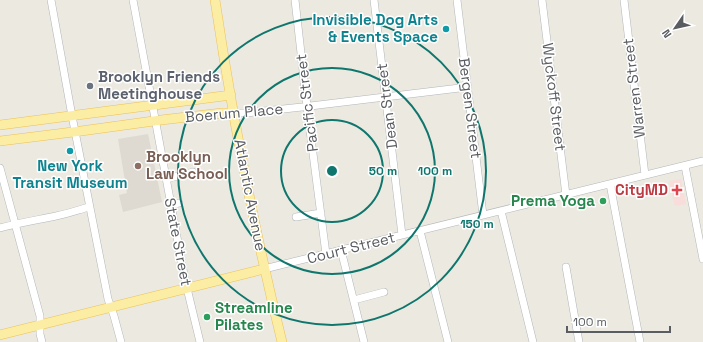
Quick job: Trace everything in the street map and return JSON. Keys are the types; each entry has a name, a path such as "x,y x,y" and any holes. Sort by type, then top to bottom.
{"main road":[{"name":"Atlantic Avenue","path":"215,0 234,113 264,269 282,342"},
{"name":"Boerum Place","path":"0,125 231,95"},
{"name":"Boerum Place","path":"0,141 154,121 234,113"},
{"name":"Court Street","path":"0,334 264,269"}],"street":[{"path":"51,0 89,207 108,299 121,342"},
{"name":"State Street","path":"133,0 170,205 187,289 200,342"},
{"name":"Pacific Street","path":"295,0 326,254"},
{"name":"Dean Street","path":"374,0 402,235"},
{"name":"Bergen Street","path":"457,0 483,215"},
{"name":"Wyckoff Street","path":"542,0 566,195"},
{"name":"Warren Street","path":"624,0 645,175"},
{"name":"Boerum Place","path":"234,113 307,107 468,87"},
{"name":"Court Street","path":"264,269 703,161"},
{"path":"685,166 703,259"},
{"path":"0,168 40,316 42,342"},
{"path":"166,179 192,172"},
{"path":"610,184 640,342"},
{"path":"170,205 179,203"},
{"path":"0,228 58,216 89,207"},
{"path":"501,211 533,342"},
{"path":"296,217 321,213"},
{"path":"420,231 448,342"},
{"path":"342,250 364,342"},
{"path":"566,268 579,342"},
{"path":"354,300 384,292"}],"shaded area":[{"name":"Brooklyn Law School","path":"148,134 162,202 123,212 119,195 127,193 118,139"},
{"name":"CityMD","path":"681,179 686,204 675,206 669,181"}],"place":[{"name":"Invisible Dog Arts & Events Space","path":"446,29"},
{"name":"Brooklyn Friends Meetinghouse","path":"90,86"},
{"name":"New York Transit Museum","path":"70,151"},
{"name":"Brooklyn Law School","path":"138,166"},
{"name":"CityMD","path":"677,190"},
{"name":"Prema Yoga","path":"603,201"},
{"name":"Streamline Pilates","path":"207,317"}]}
